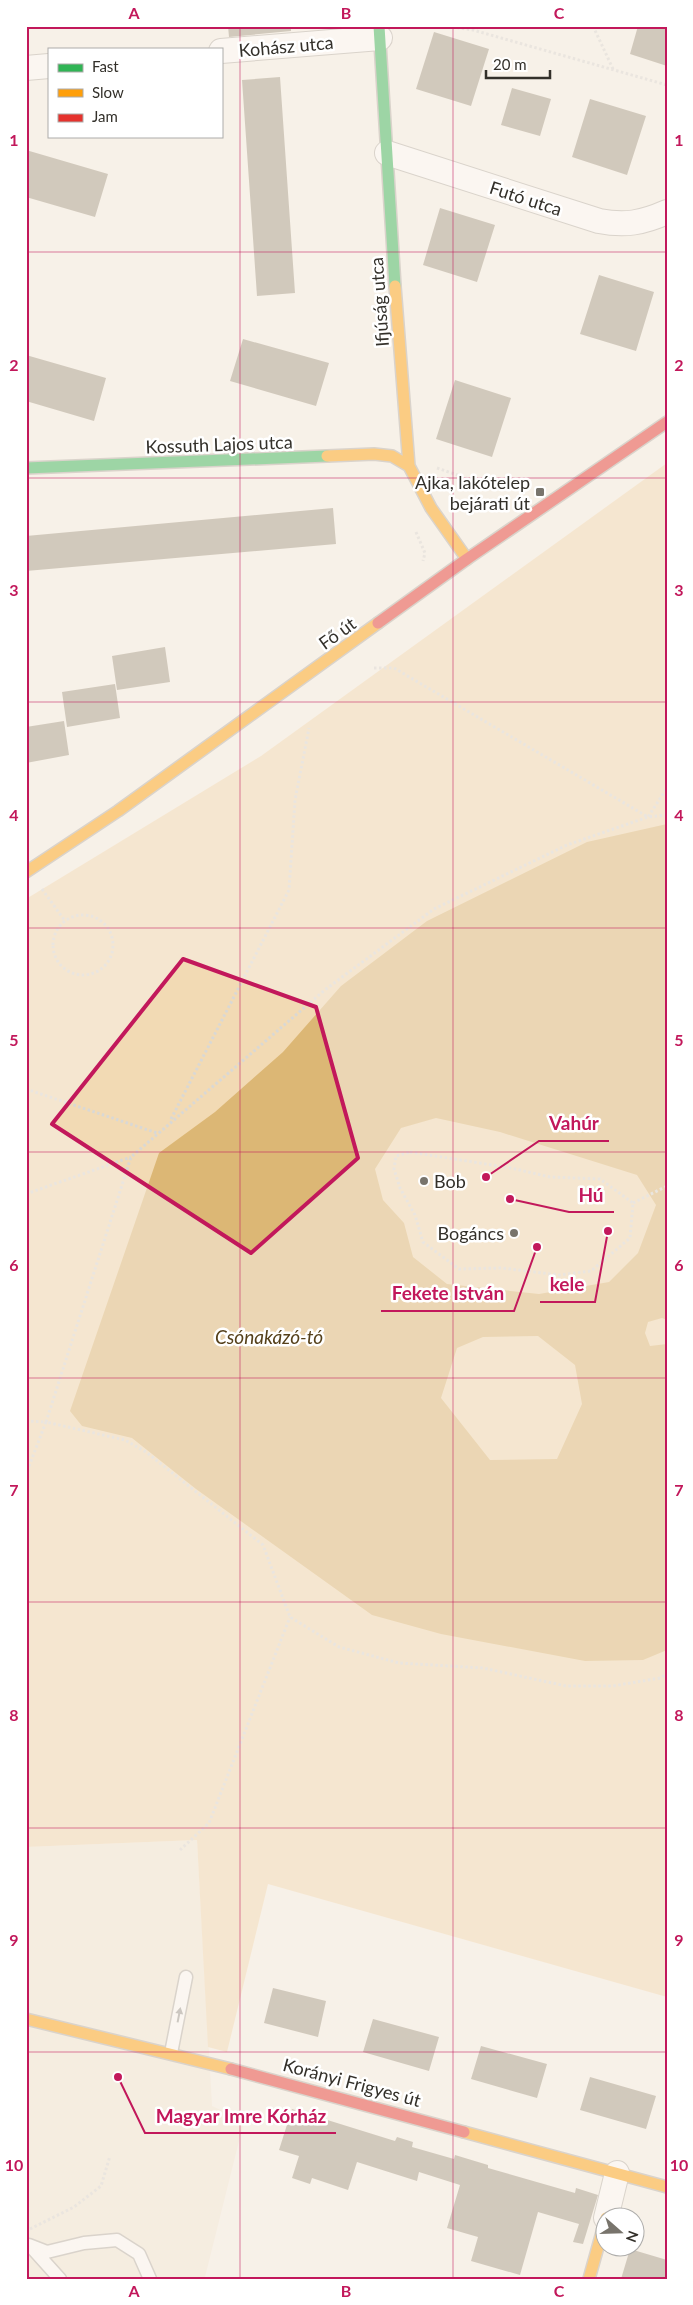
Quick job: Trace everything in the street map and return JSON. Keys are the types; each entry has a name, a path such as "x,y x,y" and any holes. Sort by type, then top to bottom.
{"main road":[{"name":"Ifjúság utca","path":"380,32 402,396 409,466 431,508 467,559"},
{"name":"Fő út","path":"28,871 118,811 467,559 667,422"},
{"name":"Kossuth Lajos utca","path":"26,468 374,454 392,456 409,466"},
{"name":"Korányi Frigyes út","path":"26,2018 171,2052 667,2187"},
{"path":"589,2279 596,2254"}],"street":[{"name":"Kohász utca","path":"222,51 380,32"},
{"path":"26,68 48,66"},
{"name":"Futó utca","path":"387,153 599,221 620,225 652,219 667,212"},
{"path":"608,2208 617,2173"}],"lane":[{"path":"171,2052 186,1977"},
{"path":"28,2243 46,2252 84,2243 117,2240 139,2254 150,2278"},
{"path":"28,2243 60,2279"},
{"path":"48,2265 48,2279"}],"path":[{"path":"447,26 474,28 667,85"},
{"path":"593,26 613,70"},
{"path":"436,467 489,486 522,488 531,486"},
{"path":"413,523 425,553 423,562"},
{"path":"374,668 394,668 648,817"},
{"path":"169,1122 288,890 295,800 309,728"},
{"path":"648,817 667,788"},
{"path":"26,1194 131,1157 169,1122 326,989 434,909 567,845 648,817 667,815"},
{"path":"28,871 65,921"},
{"path":"87,915 98,919 106,926 112,937 113,949 109,960 102,969 91,974 79,975 68,972 58,964 53,953 52,941 56,930 65,921 75,916 87,915"},
{"path":"26,1089 158,1133"},
{"path":"410,1152 511,1168 550,1177 600,1179 633,1203 630,1238 591,1271 559,1275 502,1268 459,1269 422,1242 415,1215 400,1188 394,1169 396,1156 410,1152"},
{"path":"26,1474 46,1422 131,1157"},
{"path":"633,1203 667,1186"},
{"path":"26,1421 46,1422 125,1440 146,1452 263,1545 290,1617 339,1647 399,1663 483,1668 566,1686 613,1686 660,1678 667,1674"},
{"path":"180,1850 209,1823 290,1617"},
{"path":"26,2230 74,2207 101,2186 110,2156"}],"highlighted area":[{"path":"183,959 316,1007 358,1158 251,1253 52,1124"}],"shaded area":[{"path":"667,463 667,1997 268,1884 227,2052 208,2047 197,1840 26,1847 26,899 261,756"},
{"path":"197,1840 212,2106 244,2121 205,2277 210,2279 26,2279 26,1847"}],"water":[{"name":"Csónakázó-tó","path":"667,824 667,1320 662,1318 648,1322 645,1333 650,1346 667,1344 667,1650 643,1660 585,1661 441,1634 372,1615 196,1489 132,1438 82,1426 70,1411 159,1153 215,1112 283,1052 341,986 427,921 587,842","holes":["436,1118 500,1132 637,1175 656,1205 638,1253 609,1282 539,1294 447,1284 413,1257 404,1223 383,1200 375,1169 401,1128","538,1336 575,1365 582,1404 557,1459 490,1460 441,1398 457,1348 483,1337"]}],"building":[{"path":"228,26 291,26 291,31 229,37"},
{"path":"638,26 667,26 667,66 630,54"},
{"path":"434,32 489,49 471,106 416,89"},
{"path":"280,77 295,293 257,296 242,80"},
{"path":"512,88 551,99 540,136 501,125"},
{"path":"590,99 646,116 627,175 572,157"},
{"path":"26,150 108,174 95,217 26,197"},
{"path":"440,208 495,225 477,282 423,265"},
{"path":"599,275 654,292 636,351 580,334"},
{"path":"243,339 329,363 316,406 230,381"},
{"path":"26,355 106,378 94,421 26,401"},
{"path":"455,380 511,398 492,457 436,439"},
{"path":"333,508 336,544 26,571 26,536"},
{"path":"165,647 170,682 117,690 112,656"},
{"path":"115,684 120,718 67,727 62,692"},
{"path":"64,721 69,755 26,763 26,727"},
{"path":"273,1988 326,2001 318,2037 264,2023"},
{"path":"373,2019 439,2037 429,2071 363,2052"},
{"path":"481,2046 547,2064 537,2098 471,2079"},
{"path":"590,2077 656,2096 646,2129 580,2110"},
{"path":"292,2109 395,2141 397,2137 413,2142 412,2147 454,2159 455,2155 488,2165 488,2168 575,2193 576,2188 598,2195 583,2244 573,2242 579,2224 538,2212 520,2275 471,2261 478,2237 447,2228 460,2185 419,2172 417,2181 357,2162 348,2190 312,2178 310,2184 292,2178 299,2156 279,2150"},
{"path":"646,2254 667,2260 667,2279 621,2279 627,2258 646,2258"}],"traffic: fast":[{"path":"379,26 395,286"},
{"path":"26,468 327,456"}],"traffic: slow":[{"path":"395,286 409,466 431,508 467,559"},
{"path":"327,456 374,454 392,456 409,466"},
{"path":"26,872 118,811 378,623"},
{"path":"26,2019 231,2069"},
{"path":"464,2132 667,2187"},
{"path":"589,2279 596,2254"}],"traffic: jam":[{"path":"378,623 467,559 667,422"},
{"path":"231,2069 464,2132"}],"place":[{"name":"Ajka, lakótelep bejárati út","path":"540,492"},
{"name":"Vahúr","path":"486,1177"},
{"name":"Bob","path":"424,1181"},
{"name":"Hú","path":"510,1199"},
{"name":"kele","path":"608,1231"},
{"name":"Bogáncs","path":"514,1233"},
{"name":"Fekete István","path":"537,1247"},
{"name":"Magyar Imre Kórház","path":"118,2077"}]}
